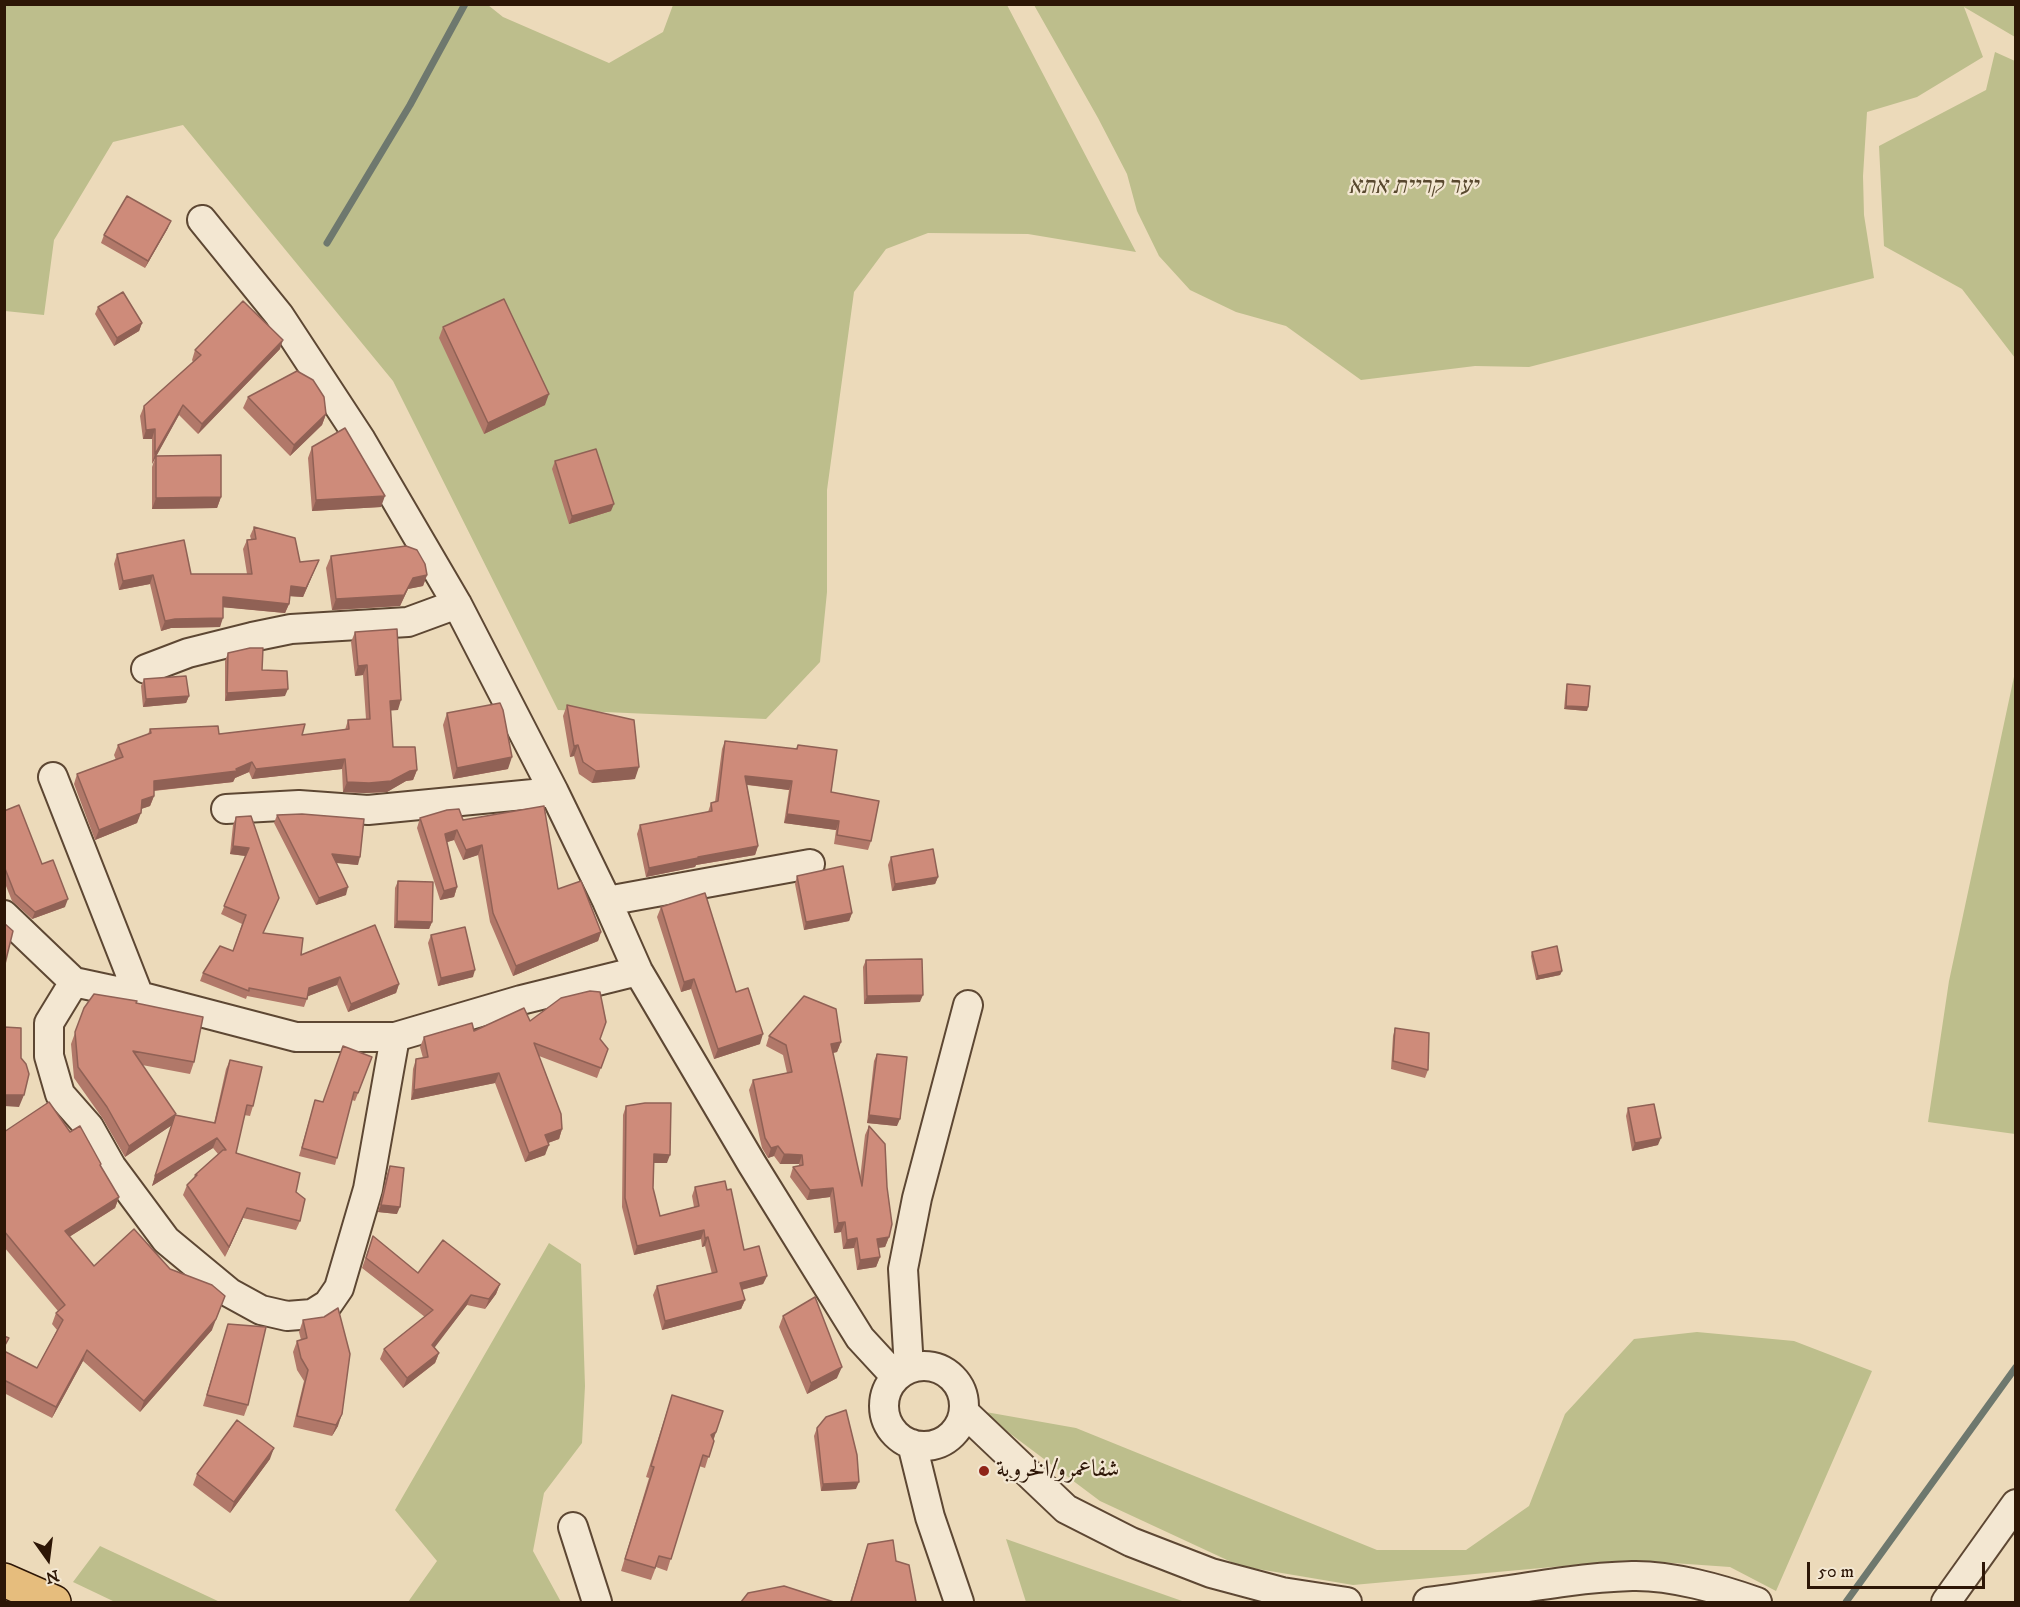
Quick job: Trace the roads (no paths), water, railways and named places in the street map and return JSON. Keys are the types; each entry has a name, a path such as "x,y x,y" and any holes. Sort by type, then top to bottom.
{"highway":[{"path":"4,1580 54,1602"}],"street":[{"path":"202,220 279,315 361,440 458,604 554,792 638,971 746,1154 860,1338 902,1373"},
{"path":"146,669 188,653 252,637 291,629 408,621 458,604"},
{"path":"53,777 139,996"},
{"path":"226,809 299,805 368,810 554,792"},
{"path":"607,901 810,864"},
{"path":"4,915 74,982 139,996 296,1037 395,1037 521,1000 638,971"},
{"path":"74,982 49,1023 49,1056 60,1094 89,1127 111,1166 166,1240 230,1293 261,1310 287,1316 312,1314 328,1304 339,1288 368,1190 395,1037"},
{"path":"902,1373 903,1269 917,1198 968,1005"},
{"path":"927,1366 944,1371 954,1378 961,1388 964,1412 960,1425 951,1436 939,1443 926,1446 912,1444 900,1438 891,1428 885,1416 884,1402 888,1389 902,1373 927,1366"},
{"path":"964,1412 1066,1509 1131,1542 1211,1573 1282,1593 1347,1602"},
{"path":"912,1444 930,1517 959,1602"},
{"path":"1946,1602 2016,1503"},
{"path":"573,1527 597,1602"},
{"path":"1428,1602 1579,1581 1634,1576 1688,1583 1756,1602"}],"waterway":[{"path":"327,243 410,105 465,4"},
{"path":"1846,1602 2016,1367"}],"place":[{"name":"شفاعمرو/الخروبة","path":"984,1471"}],"park label":[{"name":"יער קריית אתא","path":"1413,188"}]}
